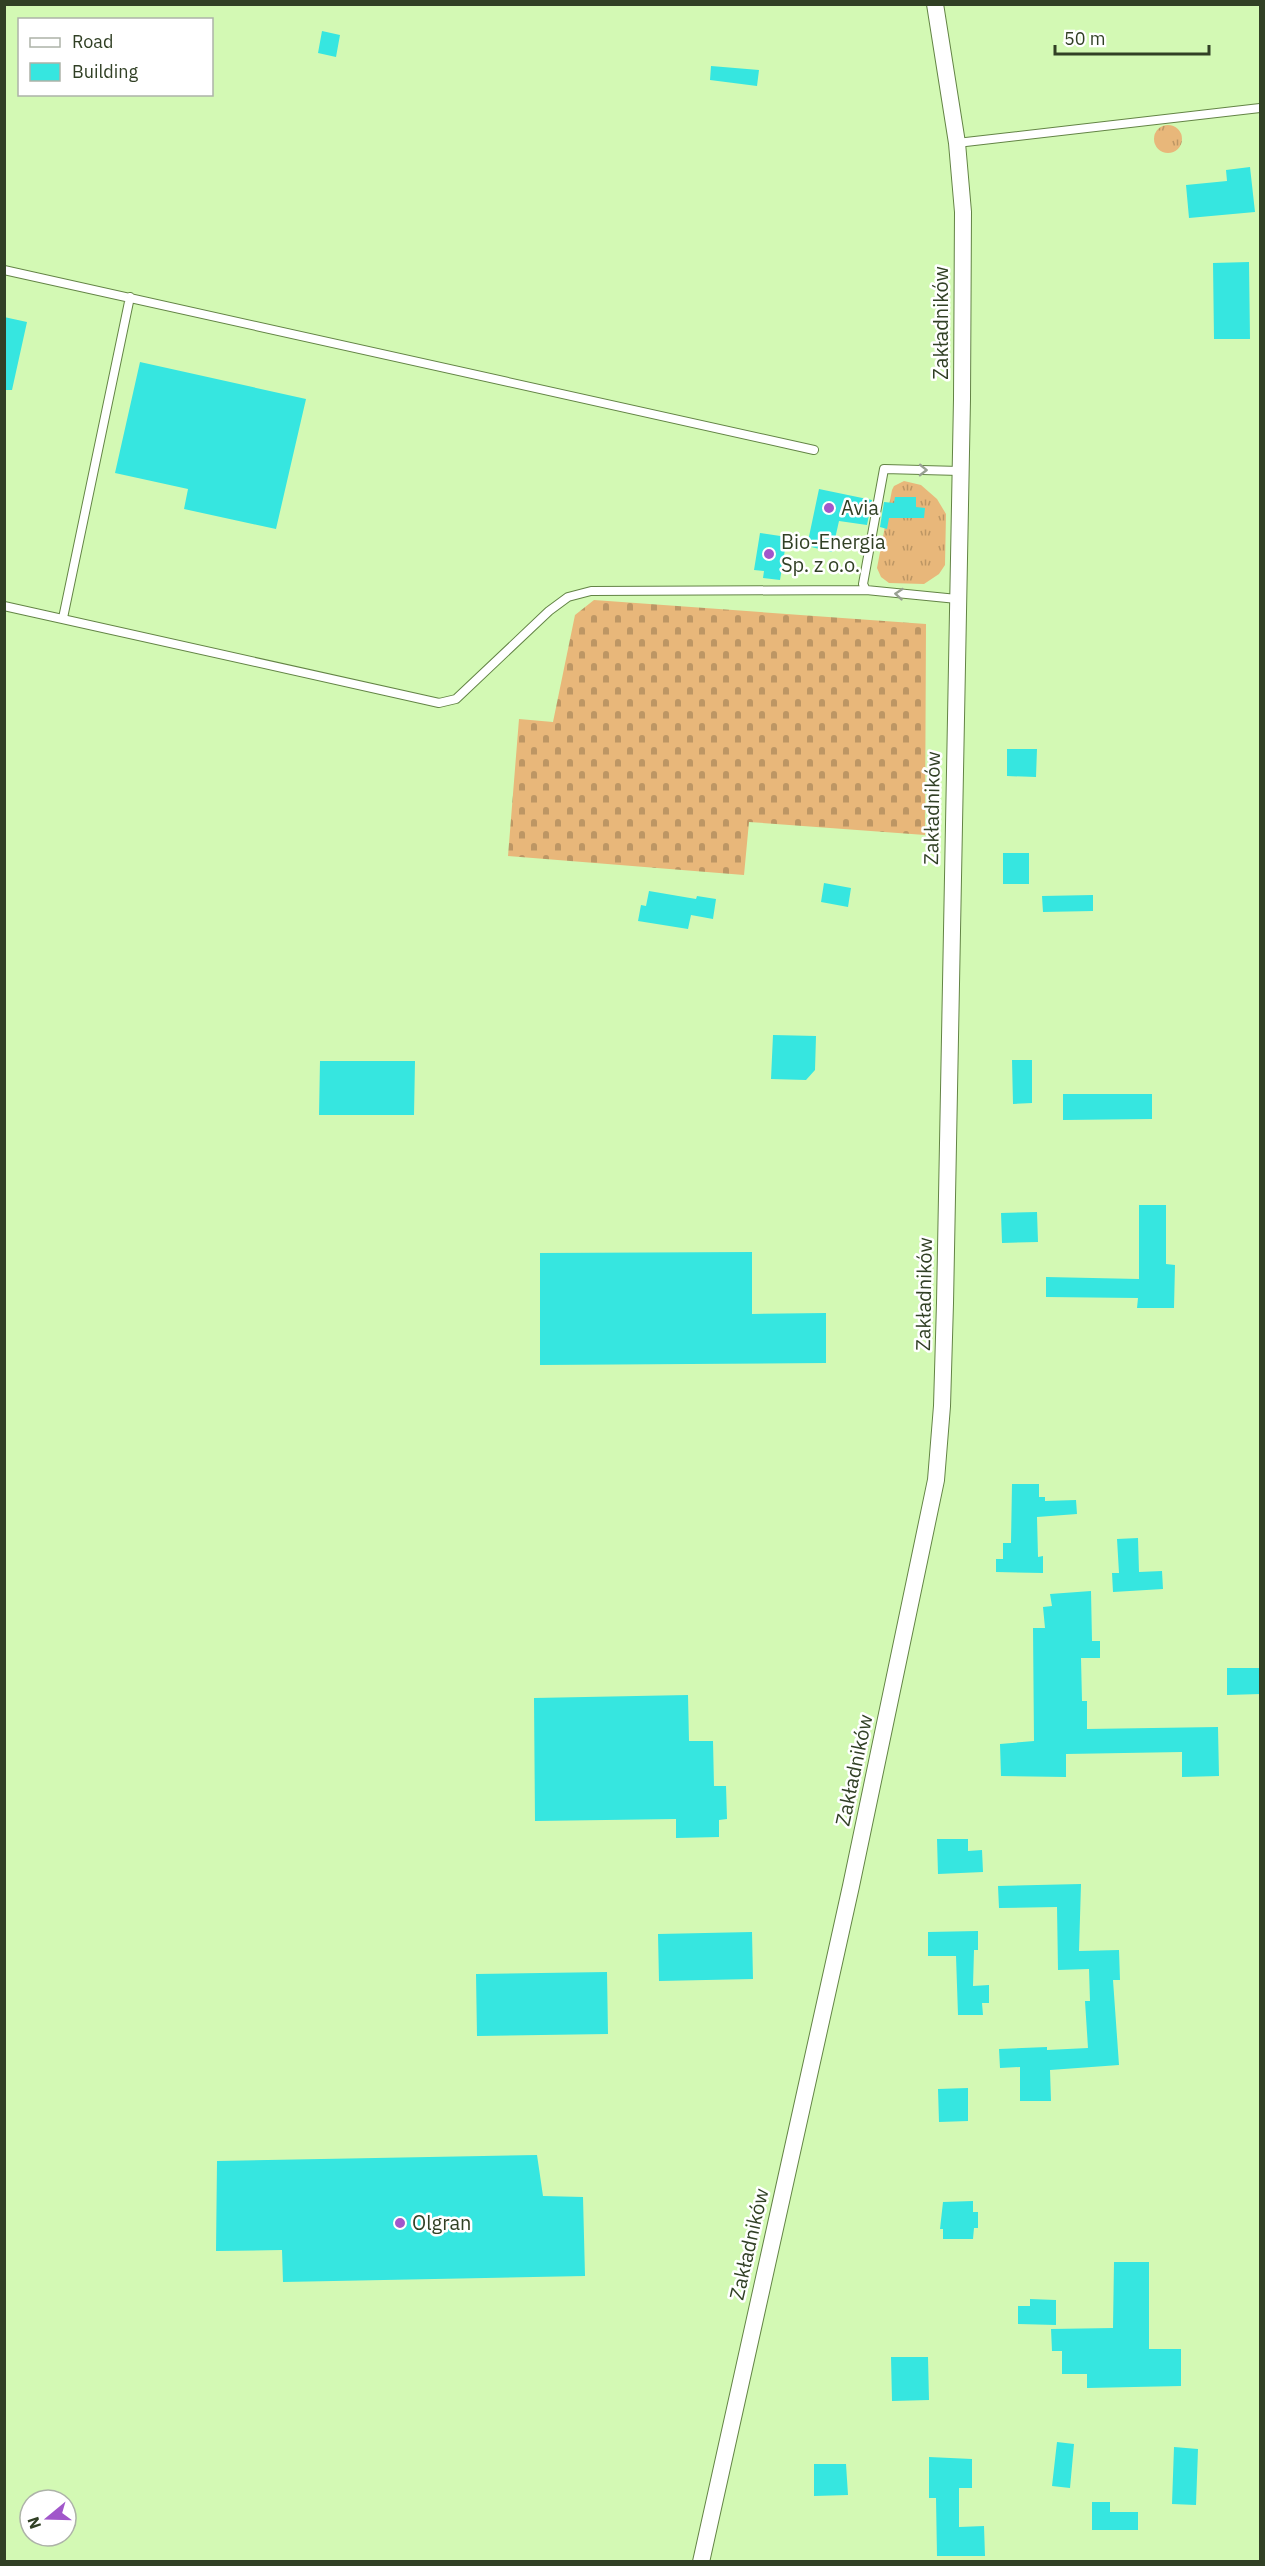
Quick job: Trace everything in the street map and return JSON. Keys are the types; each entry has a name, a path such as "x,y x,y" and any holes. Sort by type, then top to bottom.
{"street":[{"name":"Zakładników","path":"701,2562 851,1886 936,1480 942,1406 945,1292 963,212 957,143 934,4"}],"lane":[{"path":"957,143 1260,108"},
{"path":"4,270 814,450"},
{"path":"63,618 130,297"},
{"path":"866,591 863,584 884,469 960,471"},
{"path":"4,606 439,703 456,699 549,611 568,597 591,591 866,591 957,599"}],"green space":[{"path":"1168,125 1178,129 1182,139 1178,149 1168,153 1158,149 1154,139 1158,129"},
{"path":"904,481 921,485 937,499 946,514 945,565 939,574 924,584 889,583 881,577 877,568 892,490 894,486"},
{"path":"594,600 926,624 925,835 749,822 744,875 508,856 519,719 553,722 575,615"}],"building":[{"path":"322,31 340,35 336,57 318,53"},
{"path":"711,66 759,70 757,86 710,80"},
{"path":"1250,167 1255,212 1189,218 1186,185 1227,181 1226,170"},
{"path":"1249,262 1250,339 1214,339 1213,263"},
{"path":"4,317 27,322 12,390 4,390"},
{"path":"140,362 306,399 276,529 184,509 188,489 115,473"},
{"path":"819,489 872,500 867,525 839,521 832,552 807,546"},
{"path":"895,497 916,497 916,507 925,508 924,518 889,518 887,529 880,527 884,502 894,503"},
{"path":"760,533 787,537 780,580 763,578 764,571 754,570"},
{"path":"1007,749 1037,749 1036,777 1007,776"},
{"path":"1003,853 1029,853 1029,884 1003,884"},
{"path":"824,883 851,888 848,907 821,902"},
{"path":"649,891 696,899 697,896 716,899 713,919 691,915 688,929 638,921 641,905 646,906"},
{"path":"1093,895 1093,911 1043,912 1042,896"},
{"path":"773,1035 816,1036 815,1070 806,1080 771,1079"},
{"path":"1012,1060 1032,1060 1032,1103 1013,1104"},
{"path":"320,1061 415,1061 414,1115 319,1115"},
{"path":"1063,1094 1152,1094 1152,1119 1063,1120"},
{"path":"1139,1205 1166,1205 1166,1264 1175,1265 1174,1308 1137,1308 1138,1298 1046,1297 1046,1277 1139,1279"},
{"path":"1037,1212 1038,1242 1002,1243 1001,1213"},
{"path":"752,1252 752,1314 826,1313 826,1363 540,1365 540,1253"},
{"path":"1012,1484 1039,1484 1039,1497 1045,1497 1045,1501 1076,1500 1077,1514 1037,1517 1038,1557 1043,1556 1043,1573 996,1572 996,1559 1003,1559 1003,1543 1011,1543"},
{"path":"1138,1538 1139,1572 1162,1571 1163,1589 1113,1592 1112,1573 1119,1573 1117,1539"},
{"path":"1091,1591 1092,1641 1100,1641 1100,1658 1081,1658 1082,1701 1087,1701 1087,1729 1218,1727 1219,1776 1182,1777 1182,1752 1066,1754 1066,1777 1001,1776 1000,1744 1034,1741 1033,1628 1045,1628 1043,1607 1052,1606 1050,1594"},
{"path":"1227,1668 1260,1668 1260,1694 1227,1695"},
{"path":"688,1695 689,1741 713,1741 714,1786 726,1786 727,1819 719,1820 719,1837 676,1838 676,1819 535,1821 534,1698"},
{"path":"937,1839 968,1839 968,1851 982,1850 983,1872 938,1874"},
{"path":"1081,1884 1079,1951 1119,1950 1120,1980 1113,1980 1119,2065 1050,2070 1051,2101 1020,2101 1020,2067 1000,2068 999,2049 1088,2048 1085,2001 1090,2001 1089,1969 1058,1970 1057,1907 999,1908 998,1886"},
{"path":"978,1931 978,1950 974,1950 973,1986 989,1985 989,2003 982,2003 983,2015 958,2015 956,1956 928,1956 928,1932"},
{"path":"752,1932 753,1979 659,1981 658,1934"},
{"path":"607,1972 608,2034 477,2036 476,1974"},
{"path":"968,2088 968,2121 939,2122 938,2089"},
{"name":"Olgran","path":"537,2155 543,2196 583,2197 585,2276 283,2282 282,2250 216,2251 217,2161"},
{"path":"973,2201 973,2212 978,2212 978,2228 974,2228 973,2239 943,2239 943,2229 940,2229 943,2202"},
{"path":"1114,2262 1149,2262 1149,2349 1181,2349 1181,2386 1087,2388 1087,2374 1062,2374 1062,2351 1052,2351 1051,2329 1113,2328"},
{"path":"1030,2299 1056,2300 1056,2325 1018,2324 1018,2306 1030,2306"},
{"path":"891,2357 928,2357 929,2400 892,2401"},
{"path":"1057,2442 1074,2444 1070,2488 1052,2486"},
{"path":"1174,2447 1198,2449 1196,2505 1172,2504"},
{"path":"929,2457 972,2459 972,2488 959,2488 959,2527 984,2526 985,2556 937,2556 936,2498 929,2498"},
{"path":"814,2464 846,2464 848,2495 814,2496"},
{"path":"1092,2502 1110,2502 1110,2512 1138,2512 1138,2530 1092,2530"}],"place":[{"name":"Avia","path":"829,508"},
{"name":"Bio-Energia Sp. z o.o.","path":"769,554"},
{"name":"Olgran","path":"400,2223"}]}
